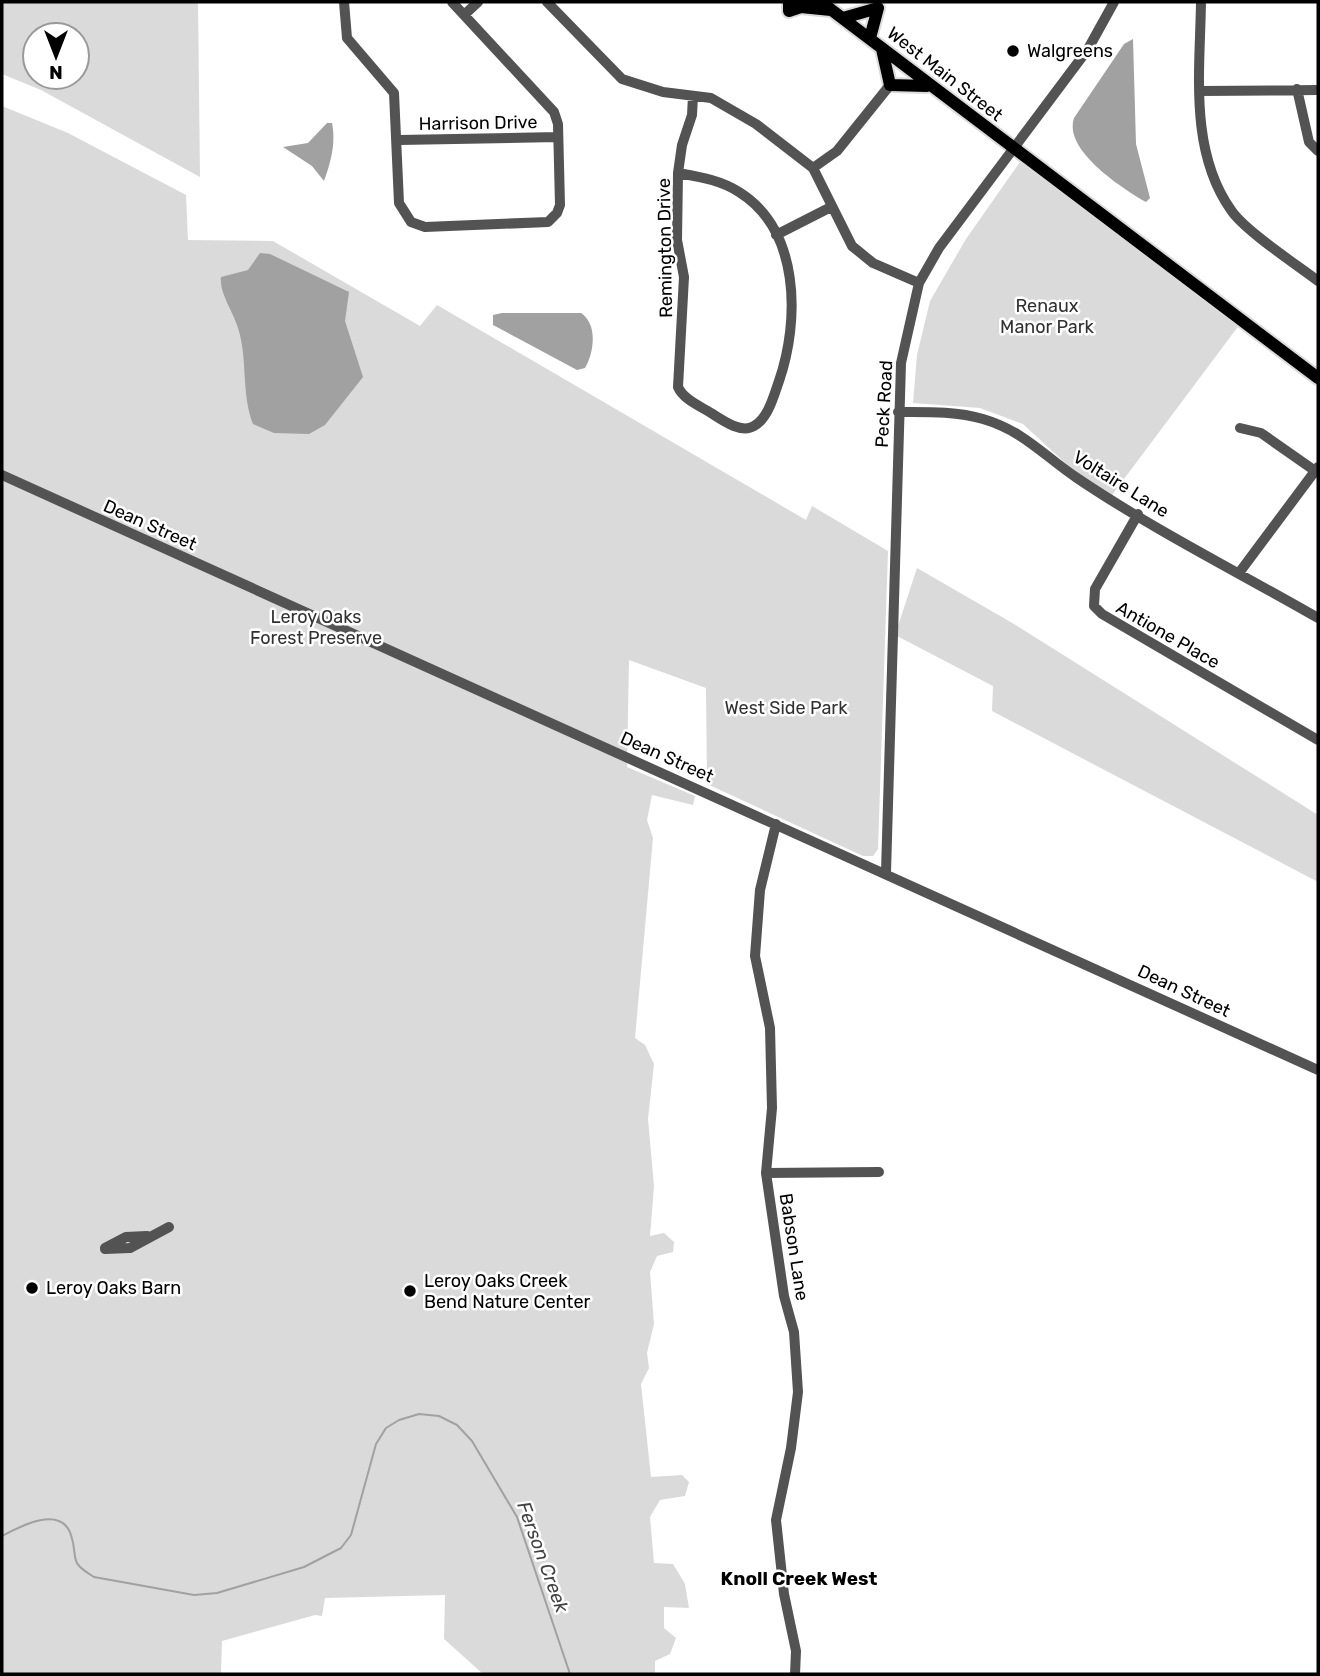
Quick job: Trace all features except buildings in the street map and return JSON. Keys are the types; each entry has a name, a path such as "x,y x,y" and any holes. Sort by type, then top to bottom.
{"main road":[{"path":"789,2 789,11 801,7 837,14 878,8 870,38"},
{"name":"West Main Street","path":"821,2 1318,377"},
{"path":"882,49 890,85 931,87"}],"street":[{"path":"344,2 346,38 394,93 399,140 399,203 411,222 425,227 548,222 554,218 560,205 558,137 554,112 456,3"},
{"path":"464,15 478,2"},
{"path":"547,2 622,79 663,92 711,98 757,124 813,168 852,246 873,263 919,283"},
{"name":"Peck Road","path":"886,872 898,412 901,363 919,283 950,233 1088,49 1114,2"},
{"path":"1200,2 1200,91 1205,158 1231,211 1318,281"},
{"path":"813,168 837,151 890,85"},
{"path":"1297,89 1309,142 1318,151"},
{"path":"1200,91 1318,90"},
{"name":"Remington Drive","path":"693,96 692,115 682,145 678,173 677,240 684,277 678,387 681,394 739,428 752,428 760,422 773,398 785,362 792,312 788,263 776,235"},
{"name":"Harrison Drive","path":"399,140 558,137"},
{"path":"678,173 712,179 740,192 770,222 776,235 831,207"},
{"name":"Voltaire Lane","path":"898,412 954,414 983,419 1012,430 1038,446 1076,477 1318,618"},
{"path":"1239,573 1317,470 1261,433 1240,428"},
{"name":"Dean Street","path":"2,475 886,872 1318,1070"},
{"name":"Antione Place","path":"1138,514 1095,589 1094,606 1102,614 1318,740"},
{"name":"Babson Lane","path":"776,824 760,890 755,956 770,1028 772,1108 766,1173 784,1296 794,1332 798,1392 792,1448 776,1520 785,1594 796,1651 795,1674"},
{"path":"766,1173 879,1172"},
{"path":"147,1236 169,1227"}],"green space":[{"path":"2,2 198,2 200,177 43,91 91,91 91,21 21,21 21,82 2,74"},
{"name":"Leroy Oaks Forest Preserve","path":"2,106 68,133 186,195 188,240 273,241 420,326 437,305 806,520 812,506 888,551 878,849 873,856 863,856 707,784 706,688 629,660 627,767 695,796 693,805 652,795 647,820 653,838 635,1038 645,1045 654,1064 648,1119 654,1186 650,1236 664,1233 674,1242 673,1252 657,1256 650,1272 654,1324 647,1353 649,1368 641,1384 651,1477 682,1475 689,1482 685,1496 660,1500 650,1517 654,1563 673,1564 685,1584 689,1608 664,1607 664,1628 676,1638 670,1654 655,1661 655,1674 483,1674 444,1639 445,1595 325,1598 322,1616 315,1615 222,1641 221,1674 2,1674"},
{"name":"Renaux Manor Park","path":"1020,162 1240,324 1112,495 1077,474 1023,424 980,408 913,403 917,355 930,301 966,239"},
{"path":"917,568 1014,624 1318,815 1318,882 992,711 993,686 895,635"}],"shaded area":[{"path":"1133,39 1136,144 1150,198 1146,202 1097,167 1077,143 1073,130 1074,118 1124,44"},
{"path":"327,123 332,123 333,145 324,181 312,166 283,147 308,143"},
{"path":"260,253 270,254 349,292 345,321 363,377 325,425 309,434 274,433 253,424 249,412 241,340 222,289 221,277 248,270"},
{"path":"581,313 590,324 593,339 591,355 585,368 577,370 493,325 493,315"}],"waterway":[{"name":"Ferson Creek","path":"2,1536 39,1520 58,1521 66,1526 71,1535 77,1563 94,1577 194,1595 217,1593 304,1567 341,1548 351,1535 376,1444 386,1428 399,1420 419,1414 439,1416 457,1425 472,1441 517,1517 570,1674"}],"place":[{"name":"Walgreens","path":"1013,51"},
{"name":"Leroy Oaks Barn","path":"32,1288"},
{"name":"Leroy Oaks Creek Bend Nature Center","path":"410,1291"}],"district":[{"name":"Knoll Creek West","path":"799,1578"}],"park label":[{"name":"West Side Park","path":"786,708"}]}
